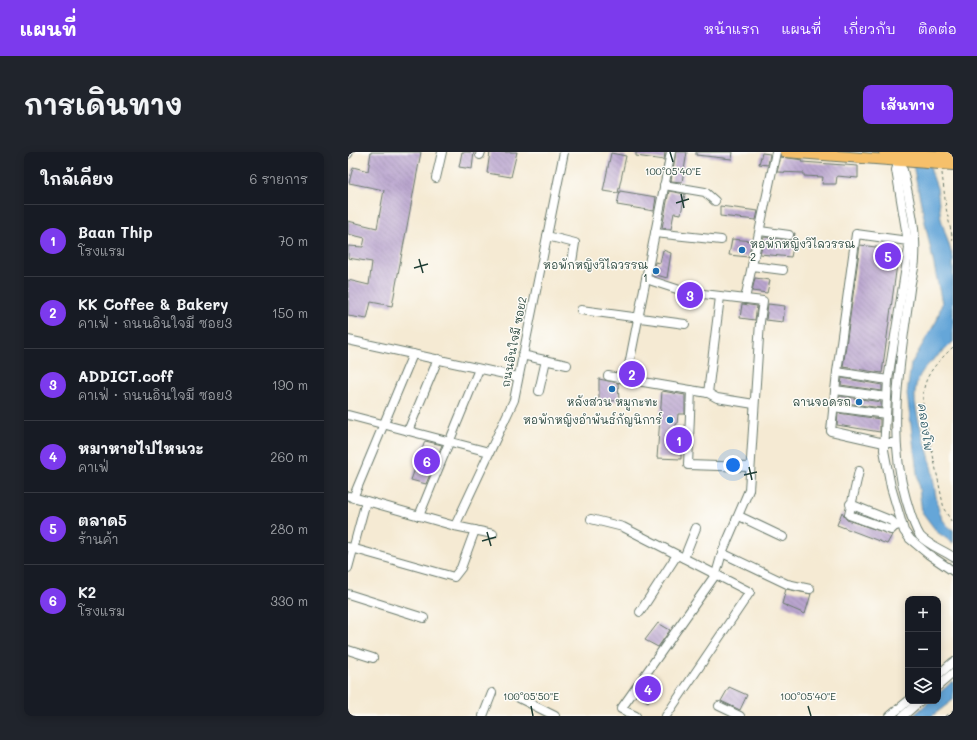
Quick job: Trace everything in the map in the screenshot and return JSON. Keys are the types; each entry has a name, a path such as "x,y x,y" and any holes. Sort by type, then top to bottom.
{"main road":[{"path":"785,152 883,156 899,159 953,157"},
{"path":"938,158 953,165"}],"street":[{"path":"436,178 442,152"},
{"name":"ถนนอินใจมี ซอย2","path":"455,526 514,400 564,152"},
{"path":"626,380 671,152"},
{"path":"745,299 776,152"},
{"path":"899,159 909,248 888,380 884,443 898,525 910,540 953,570"},
{"path":"899,159 903,170 916,243 915,261 910,287 898,388 895,443 900,481 912,520 924,540 953,557"},
{"path":"664,185 705,192 715,201"},
{"path":"760,230 788,235"},
{"path":"655,233 721,240"},
{"path":"895,443 884,443 831,431 836,372 856,234 908,241"},
{"path":"547,236 575,243 572,262"},
{"path":"752,266 783,270"},
{"path":"636,716 621,708 716,574 722,554 749,490 749,467 760,322 763,301 687,292 646,279"},
{"path":"708,393 720,297"},
{"path":"581,310 638,319 685,324"},
{"path":"348,340 518,377"},
{"path":"413,354 351,497 455,526 493,534"},
{"path":"522,355 567,365"},
{"path":"408,431 438,359"},
{"path":"539,391 546,360"},
{"path":"419,516 448,442 480,369"},
{"path":"836,372 888,380"},
{"path":"608,376 708,393 717,398 754,404"},
{"path":"691,390 688,465 749,467"},
{"path":"835,390 887,397"},
{"path":"833,407 886,414"},
{"path":"348,415 489,452"},
{"path":"859,471 850,504 849,516 891,530 898,525 912,520"},
{"path":"348,568 351,548 366,502"},
{"path":"739,516 783,538"},
{"path":"591,519 623,527 750,592 666,716"},
{"path":"640,612 680,557 696,528"},
{"path":"351,548 454,577 460,568 475,530"},
{"path":"722,554 787,584 810,589"},
{"path":"348,594 424,618"},
{"path":"348,650 373,658"},
{"path":"941,672 953,662"},
{"path":"941,683 953,673"},
{"path":"483,716 492,693"},
{"path":"519,698 555,716"},
{"path":"890,716 905,704"},
{"path":"903,716 917,704"},
{"path":"719,706 740,716"}],"path":[{"path":"938,158 953,240"},
{"path":"953,347 932,368 924,383 922,394 923,406 944,509 953,524"},
{"path":"946,716 953,711"}],"water":[{"path":"913,152 930,152 931,171 937,188 941,219 953,258 953,342 927,365 919,376 915,391 915,401 931,465 938,507 943,520 953,530 953,543 937,532 922,512 907,394 911,364 937,320 942,303 914,170"},
{"path":"953,681 953,700 932,716 913,716 927,704 941,704 941,691"}],"building":[{"path":"371,152 421,152 392,306 371,302 367,319 348,316 348,280 369,285 372,262 348,258 348,246 363,247 365,238 348,234 348,221 377,228 384,190 349,183 353,167 368,171"},
{"path":"462,152 474,152 472,169 459,167"},
{"path":"490,152 517,152 511,177 487,173"},
{"path":"636,152 665,152 664,160 636,156"},
{"path":"676,152 687,152 682,182 671,181"},
{"path":"696,152 733,152 732,159 696,155"},
{"path":"611,153 626,156 618,193 603,191"},
{"path":"762,153 770,154 768,165 759,164"},
{"path":"781,157 803,160 802,162 858,166 858,178 837,176 836,184 822,184 823,177 804,176 804,173 777,172"},
{"path":"620,191 656,197 654,211 617,205"},
{"path":"669,191 685,194 681,214 674,213 671,229 662,228"},
{"path":"720,206 758,211 756,220 720,216"},
{"path":"795,233 794,242 791,257 760,254 764,237 791,240 794,238"},
{"path":"732,239 752,241 748,257 729,255"},
{"path":"860,245 899,250 882,373 843,367"},
{"path":"663,250 671,253 667,278 653,274 655,262 660,263"},
{"path":"755,278 770,280 767,293 752,291"},
{"path":"742,304 757,306 755,320 740,318"},
{"path":"768,304 785,306 783,322 766,320"},
{"path":"842,378 882,385 882,391 841,385"},
{"path":"599,379 618,383 619,401 599,400"},
{"path":"662,391 685,395 685,414 678,414 675,437 679,437 678,452 681,452 681,459 657,458"},
{"path":"840,396 881,402 881,408 839,402"},
{"path":"838,413 880,419 880,432 837,425"},
{"path":"425,441 442,445 426,484 411,480"},
{"path":"842,512 847,520 892,535 887,544 837,525"},
{"path":"786,589 811,594 805,614 782,604"},
{"path":"658,623 670,630 658,647 645,640"},
{"path":"649,678 661,685 648,702 638,695"},
{"path":"729,687 747,695 740,710 721,701"}],"place":[{"name":"หอพักหญิงวิไลวรรณ 2","path":"742,250"},
{"name":"ตลาด5","path":"888,256"},
{"name":"หอพักหญิงวิไลวรรณ 1","path":"656,271"},
{"name":"ADDICT.coff","path":"690,295"},
{"name":"KK Coffee & Bakery","path":"632,374"},
{"name":"หลังสวน หมูกะทะ","path":"612,389"},
{"name":"ลานจอดรถ","path":"859,402"},
{"name":"หอพักหญิงอำพันธ์กัญนิการ์","path":"670,420"},
{"name":"Baan Thip","path":"679,440"},
{"name":"K2","path":"427,461"},
{"name":"หมาหายไปไหนวะ","path":"648,689"}],"water label":[{"name":"คลองโพ","path":"925,427"}]}
